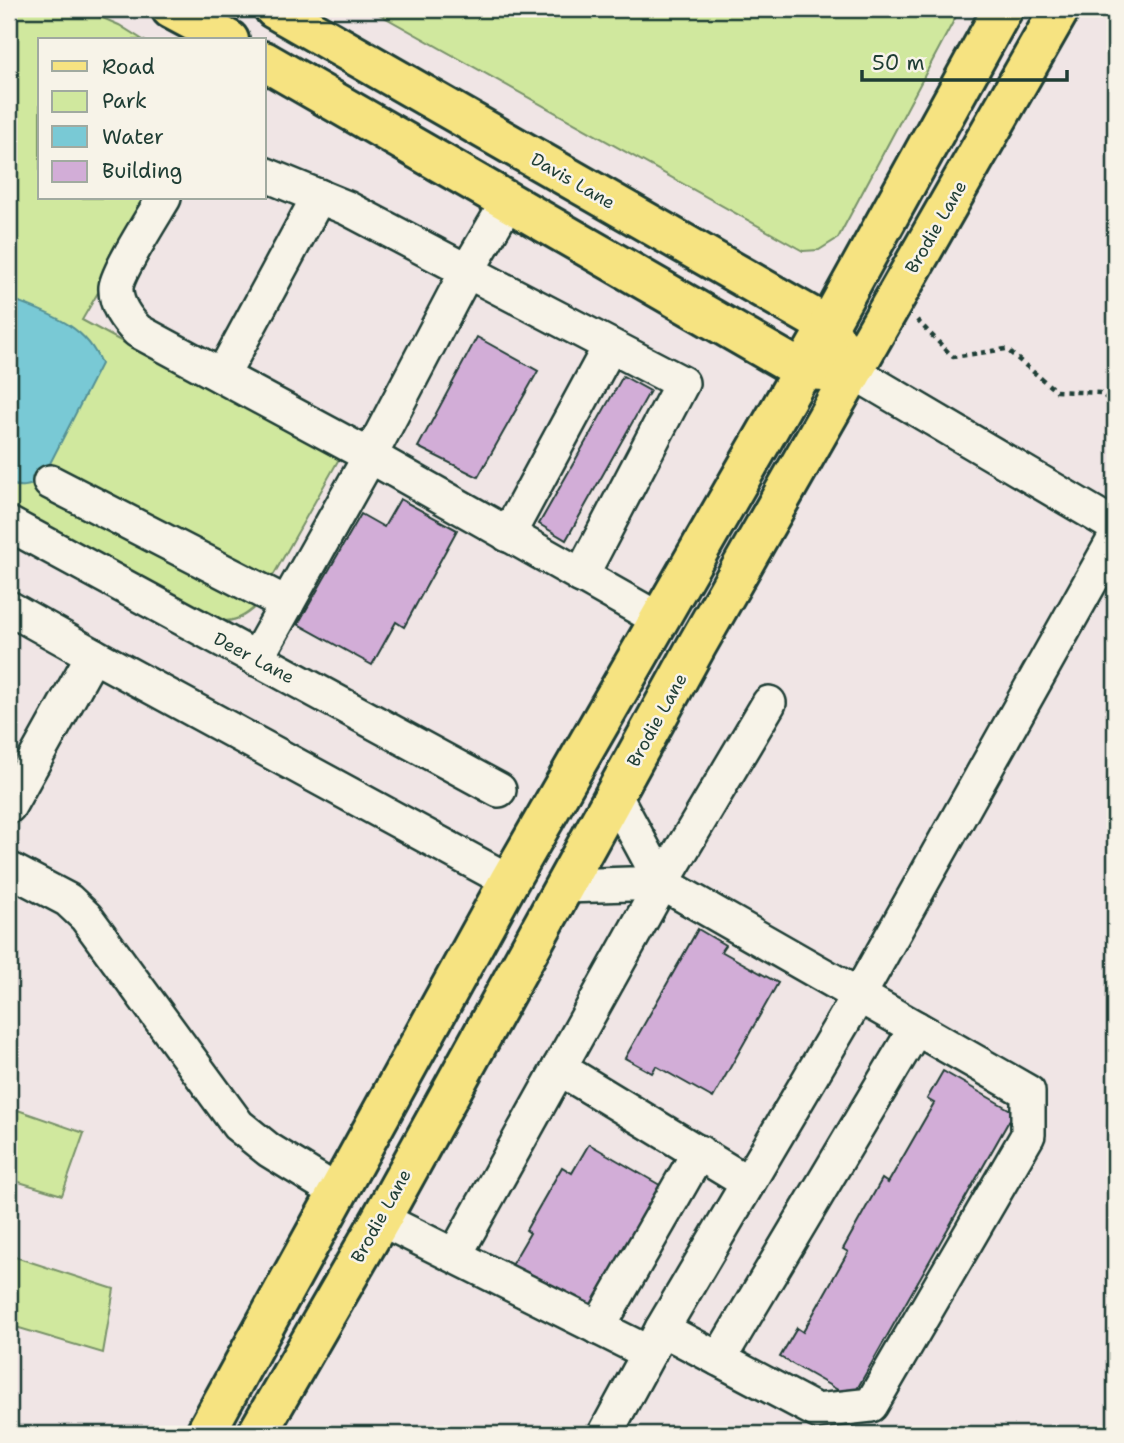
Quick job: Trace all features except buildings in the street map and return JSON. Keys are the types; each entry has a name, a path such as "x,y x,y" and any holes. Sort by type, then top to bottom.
{"main road":[{"path":"171,9 225,38"},
{"name":"Davis Lane","path":"274,9 828,326"},
{"path":"205,1434 509,881 828,326 1003,9"},
{"name":"Brodie Lane","path":"257,1434 381,1219 697,645 1060,9"},
{"path":"266,53 286,49 306,52 427,121 517,149"},
{"path":"266,62 802,370 852,371 828,326"},
{"path":"338,1192 381,1219"}],"street":[{"path":"266,175 347,208 682,383 581,576"},
{"path":"222,376 319,196"},
{"path":"163,200 116,286 118,303 125,318 138,331 370,456 660,620"},
{"path":"256,659 370,456 467,271 509,201"},
{"path":"508,535 610,346"},
{"path":"852,371 1115,526"},
{"path":"50,482 287,604"},
{"name":"Deer Lane","path":"9,524 499,790"},
{"path":"605,1434 656,1341 859,995 1115,538"},
{"path":"9,608 509,881"},
{"path":"9,806 93,655"},
{"path":"455,1255 663,883 769,703"},
{"path":"381,1219 598,1328 719,1359 817,1411 871,1405 1028,1135 1028,1092 663,883 615,796"},
{"path":"9,869 68,900 86,917 238,1125 269,1150 338,1192"},
{"path":"565,886 663,883"},
{"path":"719,1359 916,1028"},
{"path":"559,1068 748,1182"},
{"path":"598,1328 698,1152"}],"path":[{"path":"911,314 953,357 1006,349 1056,391 1100,393 1115,404"}],"green space":[{"path":"9,9 82,9 119,25 140,38 38,38 38,200 152,200 82,320 339,459 256,606 239,618 229,621 218,621 9,510"},
{"path":"370,9 960,9 838,238 819,250 803,251"},
{"path":"9,1107 84,1133 62,1195 9,1179"},
{"path":"9,1255 114,1289 103,1353 9,1325"}],"water":[{"path":"9,298 75,329 86,339 101,364 41,481 25,486 9,483"}]}
